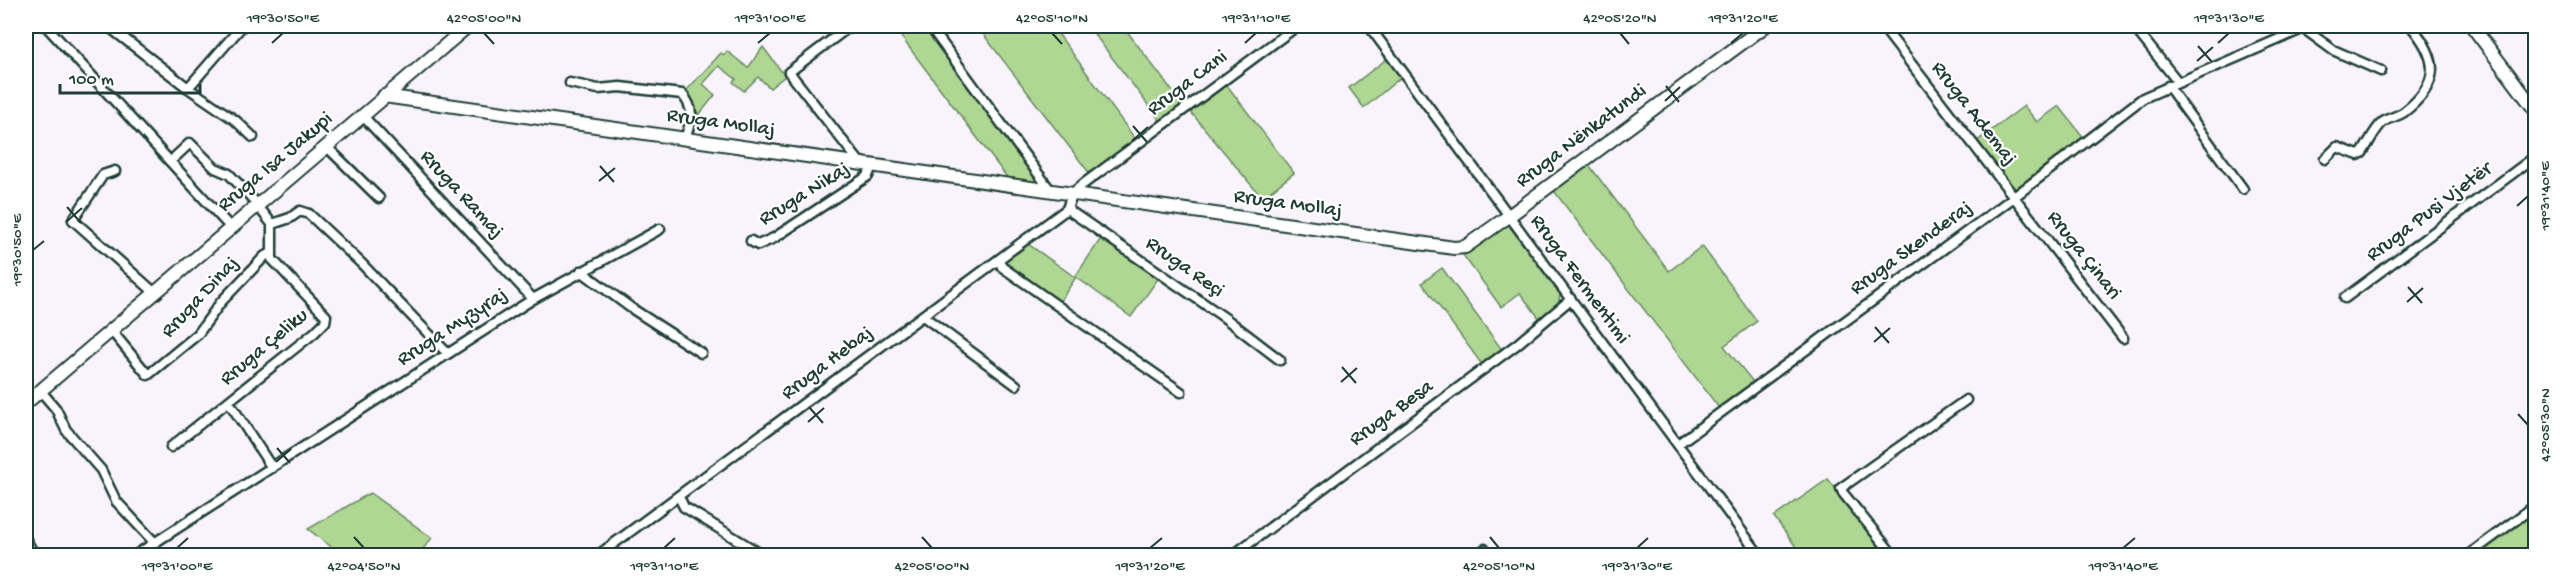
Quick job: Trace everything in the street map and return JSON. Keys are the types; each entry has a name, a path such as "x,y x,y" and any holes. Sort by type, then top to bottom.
{"street":[{"path":"108,26 188,88 236,120 253,137"},
{"path":"188,88 242,26"},
{"name":"Rruga Isa Jakupi","path":"26,403 468,26"},
{"path":"850,26 789,72 867,165"},
{"name":"Rruga Cani","path":"1072,194 1297,26"},
{"name":"Rruga Fermentimi","path":"1369,26 1760,555"},
{"name":"Rruga Nënkatundi","path":"1509,216 1765,26"},
{"name":"Rruga Ademaj","path":"1882,26 2014,197"},
{"path":"2133,26 2178,82"},
{"path":"2325,159 2337,147 2358,155 2362,153 2381,124 2405,111 2424,89 2431,76 2433,62 2426,46 2411,26"},
{"path":"2472,26 2535,111"},
{"path":"47,27 230,227"},
{"name":"Rruga Skenderaj","path":"1678,444 2014,197 2143,98 2306,27 2334,50 2380,71"},
{"path":"934,32 1051,191"},
{"path":"570,83 598,89 620,87 682,94 691,106 693,114 685,139"},
{"path":"2168,86 2243,189"},
{"name":"Rruga Mollaj","path":"384,96 1454,248 1465,247 1509,216"},
{"name":"Rruga Ramaj","path":"362,115 533,299"},
{"path":"175,157 190,143 215,168 229,174 272,224 270,254"},
{"path":"326,146 379,198"},
{"name":"Rruga Pusi Vjetër","path":"2345,298 2535,156"},
{"name":"Rruga Nikaj","path":"751,241 758,245 774,238 863,180 872,171 867,165"},
{"path":"115,171 103,175 73,220 154,292"},
{"path":"1067,209 1072,194"},
{"name":"Rruga Çinari","path":"2014,197 2123,338"},
{"name":"Rruga Hebaj","path":"597,555 679,497 1067,209"},
{"name":"Rruga Reçi","path":"1067,209 1225,318 1280,360"},
{"path":"272,224 279,223 300,211 309,214 362,264 447,353"},
{"name":"Rruga Myzyraj","path":"134,555 533,299 660,229"},
{"name":"Rruga Dinaj","path":"110,329 148,375 198,334 221,302 265,256 270,254"},
{"name":"Rruga Çeliku","path":"171,447 325,322 326,315 322,309 285,274 270,254"},
{"path":"999,260 1002,267 1181,392"},
{"path":"581,271 631,308 701,353"},
{"name":"Rruga Besa","path":"1232,555 1516,345 1571,298"},
{"path":"923,316 1016,385"},
{"path":"40,390 56,409 66,430 101,470 116,501 154,542"},
{"path":"1894,555 1841,488 1966,400"},
{"path":"229,402 272,468"},
{"path":"679,497 680,503 689,510 764,555"},
{"path":"2468,555 2535,505"},
{"path":"26,540 35,555"},
{"path":"1477,555 1485,549"}],"green space":[{"path":"893,26 925,26 1041,179 1040,185 1009,180"},
{"path":"977,26 1072,26 1059,35 1136,140 1090,174"},
{"path":"1088,26 1123,26 1183,105 1161,122"},
{"path":"763,47 785,76 770,88 758,77 744,91 733,82 736,79 719,66 703,84 715,95 699,115 686,91 721,53 724,55 727,51 748,68"},
{"path":"1388,58 1401,77 1364,108 1349,88"},
{"path":"1226,84 1294,173 1262,198 1189,110"},
{"path":"2024,106 2037,122 2059,106 2085,139 2012,191 1976,142"},
{"path":"1589,165 1669,271 1702,246 1757,321 1724,346 1754,383 1719,408 1554,191"},
{"path":"1509,225 1560,293 1558,307 1540,319 1520,293 1501,307 1463,255 1500,228"},
{"path":"1102,237 1160,276 1131,317 1076,277 1059,303 1007,267 1005,258 1025,242 1075,277"},
{"path":"1442,268 1503,351 1483,366 1422,283"},
{"path":"1828,479 1891,555 1802,555 1774,517"},
{"path":"370,493 432,538 418,555 342,555 308,529"},
{"path":"2535,510 2535,555 2479,556 2478,554"}]}
